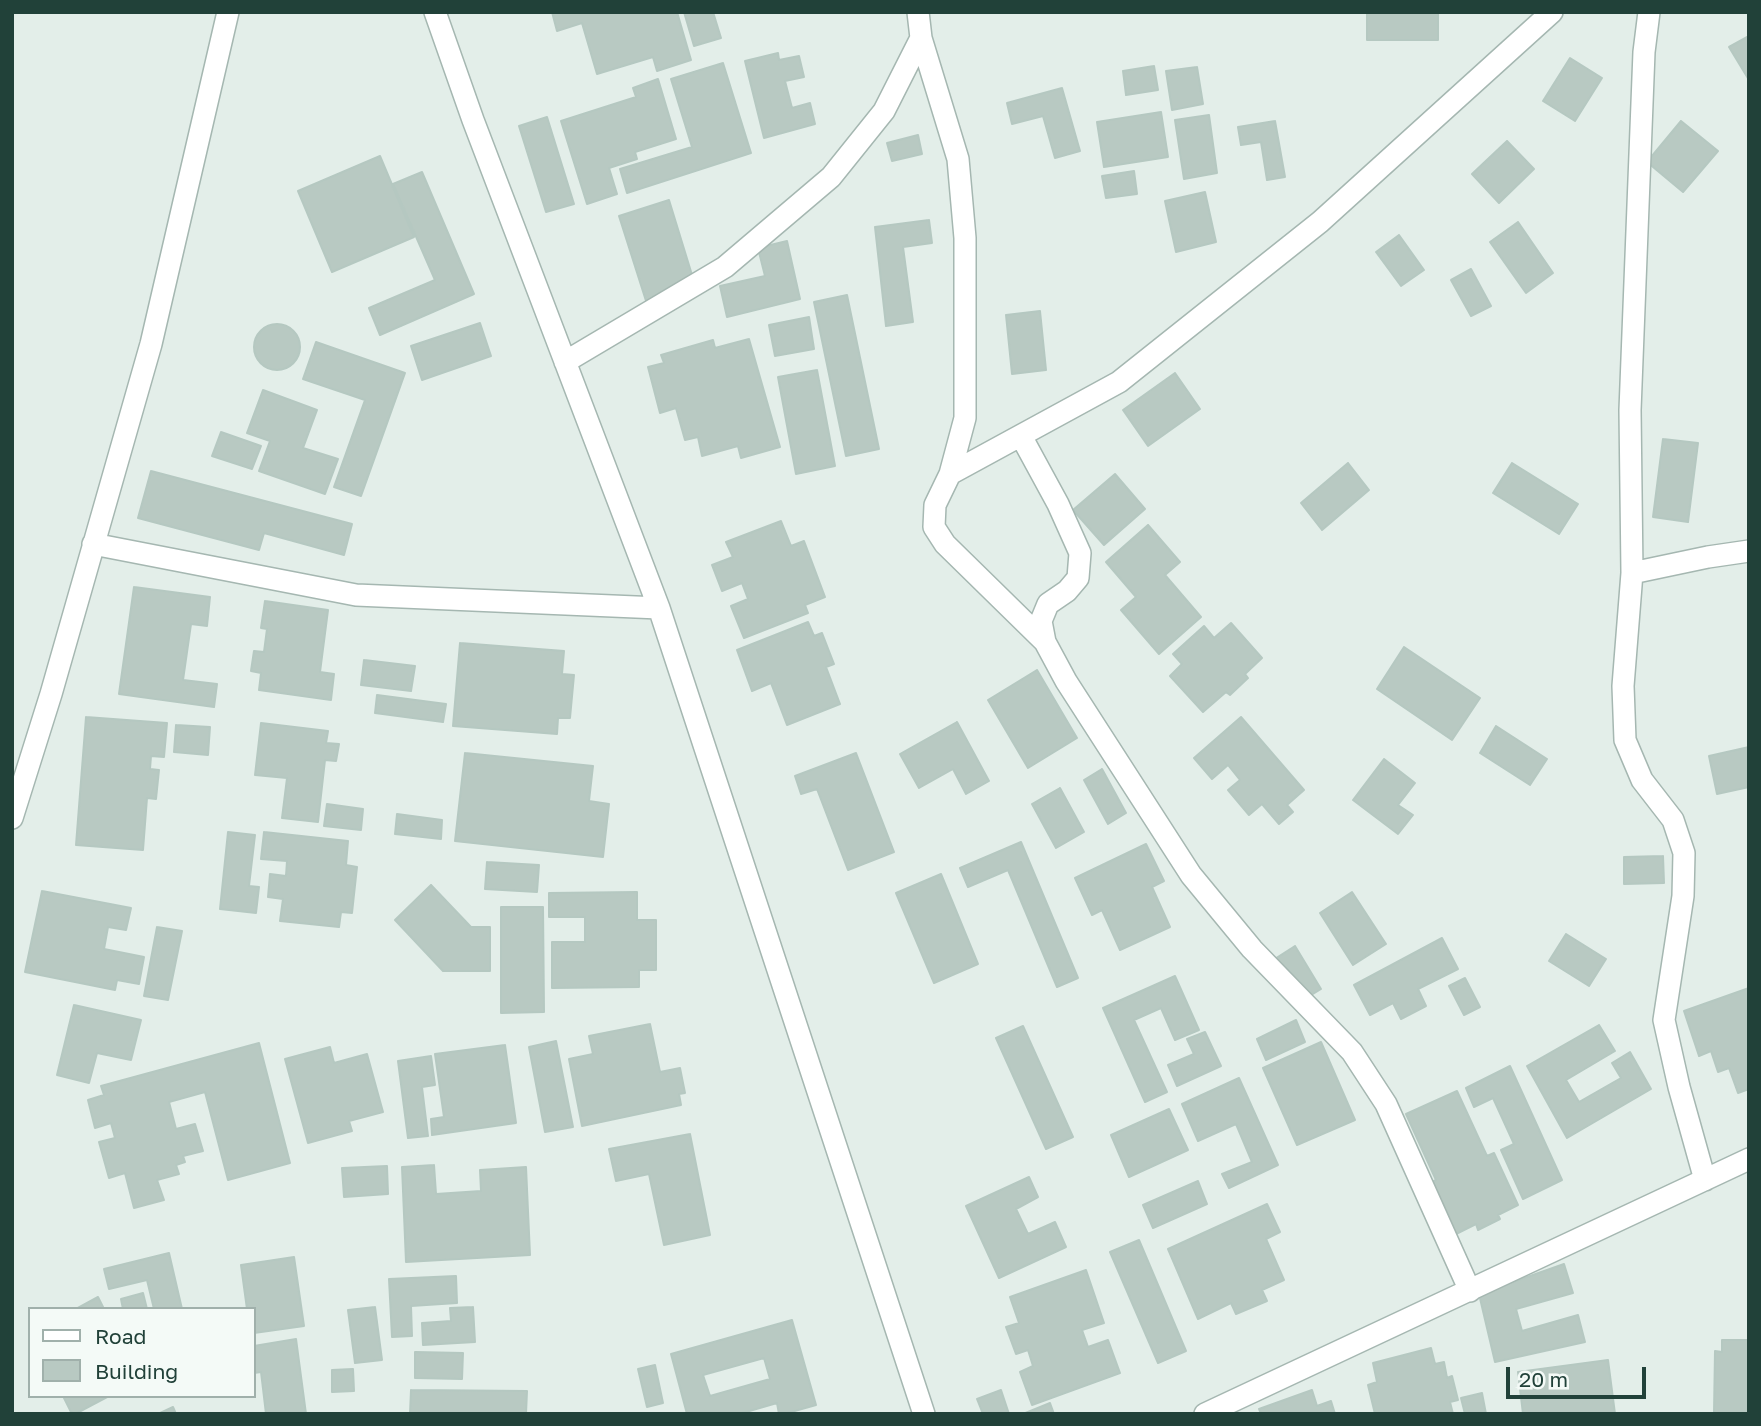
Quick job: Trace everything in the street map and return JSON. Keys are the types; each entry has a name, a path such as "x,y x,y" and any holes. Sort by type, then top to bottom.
{"street":[{"path":"12,818 151,344 228,12"},
{"path":"435,12 473,120 659,608 925,1414"},
{"path":"918,12 921,37 958,159 965,238 965,418 950,474 935,505 934,527 945,544 1045,642 1066,681 1191,875 1252,949 1352,1052 1386,1104 1470,1291"},
{"path":"950,474 1119,382 1320,222 1552,12"},
{"path":"1649,12 1644,52 1630,410 1632,573 1623,686 1625,740 1642,780 1674,820 1684,853 1683,896 1664,1020 1679,1087 1705,1180"},
{"path":"565,362 725,267 831,177 884,111 921,37"},
{"path":"1021,436 1058,504 1080,553 1078,578 1067,591 1048,604 1041,621 1045,642"},
{"path":"93,544 356,595 659,608"},
{"path":"1632,573 1749,551"},
{"path":"1205,1414 1749,1159"}],"building":[{"path":"552,12 677,12 691,60 657,71 653,57 597,74 582,23 557,31"},
{"path":"684,12 713,12 721,38 694,46"},
{"path":"1367,12 1438,12 1438,40 1367,40"},
{"path":"1749,36 1749,80 1729,47"},
{"path":"778,53 779,60 799,56 804,77 785,81 792,108 810,103 815,124 764,138 745,61"},
{"path":"1570,58 1602,78 1575,121 1543,101"},
{"path":"723,63 751,153 627,193 620,169 692,147 671,79"},
{"path":"1154,66 1158,90 1126,95 1123,71"},
{"path":"1197,67 1203,104 1172,110 1166,71"},
{"path":"658,79 676,139 635,152 637,159 609,168 617,194 587,204 561,121 636,97 633,88"},
{"path":"1062,88 1080,151 1055,158 1043,116 1012,124 1007,103"},
{"path":"1161,112 1168,157 1104,167 1097,122"},
{"path":"1209,115 1217,173 1184,179 1175,120"},
{"path":"547,117 574,204 546,212 519,126"},
{"path":"1275,121 1285,177 1267,180 1261,142 1241,145 1238,127"},
{"path":"1681,121 1718,151 1683,192 1647,162"},
{"path":"918,135 922,154 892,161 887,143"},
{"path":"1507,141 1534,169 1499,203 1472,174"},
{"path":"380,156 414,237 332,272 298,191"},
{"path":"1134,171 1137,194 1106,198 1102,176"},
{"path":"422,172 474,294 380,335 369,308 435,280 393,184"},
{"path":"1205,192 1216,242 1176,252 1165,201"},
{"path":"669,200 696,288 647,304 619,216"},
{"path":"929,220 932,243 903,247 913,322 886,326 875,227"},
{"path":"1518,222 1553,273 1526,293 1490,242"},
{"path":"1399,235 1424,270 1401,286 1376,252"},
{"path":"787,241 800,299 727,317 720,286 765,276 758,248"},
{"path":"1471,269 1491,306 1471,316 1451,280"},
{"path":"847,295 879,449 846,456 814,302"},
{"path":"1040,311 1046,370 1012,374 1006,315"},
{"path":"809,317 814,349 775,356 769,325"},
{"path":"480,323 491,356 422,380 411,346"},
{"path":"277,324 294,330 300,347 294,364 277,370 260,364 254,347 260,330"},
{"path":"749,339 780,447 741,458 738,446 702,456 698,437 685,440 676,408 660,413 648,367 664,363 661,355 713,340 715,348"},
{"path":"316,342 405,373 361,496 334,487 365,400 303,379"},
{"path":"817,370 835,466 796,474 778,377"},
{"path":"1175,373 1200,409 1148,446 1123,410"},
{"path":"263,390 317,410 303,448 338,459 325,494 259,471 270,441 247,433"},
{"path":"221,432 261,446 252,469 212,456"},
{"path":"1663,439 1698,443 1688,522 1653,517"},
{"path":"1348,463 1369,490 1322,530 1301,503"},
{"path":"1512,463 1578,504 1559,534 1493,493"},
{"path":"151,471 352,524 344,555 264,533 259,550 138,518"},
{"path":"1115,474 1145,509 1104,545 1073,510"},
{"path":"781,521 791,546 804,541 825,597 805,605 808,613 744,638 731,606 748,599 742,583 722,591 712,565 733,557 726,542"},
{"path":"1148,525 1180,562 1165,575 1201,617 1159,654 1121,610 1136,597 1106,562"},
{"path":"134,587 210,597 207,626 191,624 183,680 217,684 214,707 119,694"},
{"path":"265,601 328,610 320,672 334,674 331,700 259,690 261,673 251,671 254,651 264,652 267,629 261,628"},
{"path":"808,622 814,636 822,633 834,664 826,667 840,704 787,725 771,683 752,691 737,650"},
{"path":"1231,623 1262,658 1245,674 1248,678 1230,695 1226,692 1203,712 1170,676 1182,664 1173,654 1204,626 1214,638"},
{"path":"460,643 564,651 562,674 574,675 570,718 558,718 557,734 453,726"},
{"path":"1404,647 1480,698 1452,740 1377,689"},
{"path":"364,660 415,666 411,691 361,685"},
{"path":"1037,670 1077,738 1028,768 988,700"},
{"path":"377,695 446,704 443,722 375,713"},
{"path":"86,717 167,723 164,757 151,756 150,769 159,770 156,799 147,798 143,850 76,845"},
{"path":"1241,717 1304,790 1287,805 1293,812 1279,824 1262,804 1249,815 1228,790 1240,780 1228,765 1212,779 1194,758"},
{"path":"957,722 989,781 966,794 953,769 919,788 900,754"},
{"path":"261,723 328,731 326,743 339,744 336,761 325,760 318,822 282,818 287,778 255,775"},
{"path":"176,725 210,727 208,755 174,752"},
{"path":"1496,726 1547,759 1530,785 1480,753"},
{"path":"1749,747 1749,787 1717,794 1709,756"},
{"path":"465,753 593,766 589,801 609,804 603,857 455,841"},
{"path":"856,753 894,852 848,870 817,789 801,794 795,776"},
{"path":"1384,759 1415,783 1398,805 1413,815 1398,834 1353,800"},
{"path":"1102,769 1126,813 1108,824 1084,780"},
{"path":"1060,788 1084,832 1056,848 1032,804"},
{"path":"327,804 363,809 361,830 324,826"},
{"path":"397,814 442,820 441,839 395,834"},
{"path":"228,832 255,835 249,886 259,887 256,913 220,909"},
{"path":"264,832 348,841 346,865 357,867 352,913 341,912 339,927 280,921 283,899 268,897 270,874 286,876 287,861 261,859"},
{"path":"1021,842 1078,978 1057,987 1008,870 968,887 960,868"},
{"path":"1146,844 1164,881 1152,887 1170,927 1120,950 1102,910 1092,915 1075,878"},
{"path":"1663,856 1664,883 1624,884 1624,857"},
{"path":"487,862 539,865 537,892 485,889"},
{"path":"941,874 978,964 934,983 896,893"},
{"path":"431,885 471,927 490,927 490,971 443,971 395,920"},
{"path":"42,891 131,908 126,930 108,927 104,949 144,957 139,984 117,980 115,990 25,972"},
{"path":"637,892 637,920 656,920 656,970 639,970 639,987 552,988 552,942 585,942 585,917 549,917 549,893"},
{"path":"1352,892 1386,944 1353,965 1320,913"},
{"path":"501,907 543,907 544,1012 501,1013"},
{"path":"157,927 182,931 168,1000 144,996"},
{"path":"1566,934 1606,959 1589,986 1549,961"},
{"path":"1442,938 1458,969 1418,989 1426,1006 1401,1019 1393,1003 1370,1015 1354,985"},
{"path":"1295,946 1321,989 1295,1005 1270,962"},
{"path":"1175,976 1199,1030 1175,1040 1161,1008 1134,1020 1167,1092 1145,1102 1103,1008"},
{"path":"1465,978 1480,1007 1464,1015 1449,986"},
{"path":"1749,988 1749,1089 1738,1093 1729,1068 1718,1072 1711,1051 1699,1056 1684,1011"},
{"path":"74,1005 141,1020 131,1060 97,1053 89,1083 57,1075"},
{"path":"1296,1020 1305,1042 1266,1060 1257,1039"},
{"path":"650,1024 660,1072 680,1068 685,1093 679,1094 681,1105 582,1126 569,1059 593,1054 589,1036"},
{"path":"1599,1025 1615,1051 1566,1080 1579,1102 1621,1078 1612,1063 1630,1052 1651,1089 1567,1138 1527,1066"},
{"path":"1023,1026 1073,1137 1046,1149 996,1038"},
{"path":"1205,1032 1221,1066 1177,1086 1168,1065 1194,1054 1187,1039"},
{"path":"556,1041 573,1127 545,1132 529,1047"},
{"path":"1321,1042 1355,1120 1297,1145 1263,1068"},
{"path":"259,1043 290,1163 228,1180 205,1092 169,1102 176,1129 195,1124 203,1151 183,1156 185,1162 176,1165 179,1174 157,1180 164,1200 134,1208 125,1173 109,1178 99,1142 115,1138 111,1123 95,1128 88,1100 104,1095 101,1086"},
{"path":"505,1045 516,1123 432,1135 431,1119 444,1117 435,1054"},
{"path":"330,1047 334,1063 367,1054 383,1112 349,1121 352,1131 308,1143 285,1059"},
{"path":"431,1056 435,1085 422,1087 428,1136 408,1138 398,1061"},
{"path":"1510,1066 1562,1180 1523,1199 1501,1150 1514,1144 1493,1098 1474,1107 1466,1088"},
{"path":"1239,1078 1278,1165 1229,1188 1222,1174 1252,1162 1236,1124 1198,1141 1182,1104"},
{"path":"1457,1091 1487,1156 1494,1153 1518,1205 1498,1215 1500,1219 1478,1230 1476,1224 1454,1235 1430,1183 1436,1180 1406,1114"},
{"path":"1169,1109 1188,1150 1129,1177 1111,1135"},
{"path":"690,1134 710,1235 664,1245 649,1174 616,1181 609,1149"},
{"path":"434,1165 436,1194 481,1191 480,1170 526,1167 530,1255 406,1262 402,1167"},
{"path":"387,1166 388,1194 344,1197 342,1168"},
{"path":"1029,1177 1038,1197 1016,1209 1028,1234 1055,1222 1066,1247 999,1278 966,1206"},
{"path":"1198,1181 1207,1204 1153,1228 1143,1205"},
{"path":"1267,1204 1280,1232 1266,1239 1284,1280 1262,1290 1267,1301 1236,1314 1231,1303 1198,1319 1168,1249"},
{"path":"1139,1240 1186,1351 1158,1363 1110,1252"},
{"path":"169,1253 182,1307 154,1307 147,1280 109,1289 104,1269"},
{"path":"294,1257 304,1326 256,1333 256,1307 247,1307 241,1265"},
{"path":"1564,1264 1573,1293 1516,1309 1522,1331 1578,1315 1585,1342 1495,1362 1479,1294"},
{"path":"1086,1270 1104,1323 1082,1330 1088,1347 1108,1340 1120,1373 1032,1405 1020,1372 1033,1366 1028,1350 1016,1354 1006,1327 1019,1323 1010,1297"},
{"path":"456,1276 457,1303 411,1306 412,1336 392,1337 389,1279"},
{"path":"143,1293 146,1307 123,1307 121,1299"},
{"path":"98,1297 103,1307 80,1307"},
{"path":"375,1307 382,1360 355,1363 348,1310"},
{"path":"473,1307 475,1342 423,1345 422,1323 451,1321 450,1308"},
{"path":"792,1320 816,1405 784,1414 779,1414 777,1403 739,1414 687,1414 671,1354","holes":["764,1358 770,1379 710,1396 703,1375"]},
{"path":"296,1339 306,1414 266,1414 261,1372 256,1373 256,1346"},
{"path":"1722,1340 1749,1340 1749,1414 1714,1413 1715,1351 1722,1352"},
{"path":"1431,1348 1435,1364 1444,1362 1447,1378 1452,1376 1458,1400 1450,1402 1453,1414 1375,1414 1368,1385 1377,1382 1373,1363"},
{"path":"415,1352 463,1353 462,1379 415,1378"},
{"path":"1608,1360 1615,1414 1523,1414 1518,1372"},
{"path":"655,1365 663,1403 647,1407 638,1369"},
{"path":"353,1369 354,1391 332,1392 332,1370"},
{"path":"411,1390 527,1391 526,1414 410,1414"},
{"path":"1001,1390 1009,1414 983,1414 977,1399"},
{"path":"1312,1390 1317,1406 1331,1401 1335,1414 1261,1414 1259,1409"},
{"path":"1482,1393 1486,1414 1465,1414 1461,1398"},
{"path":"64,1398 105,1398 75,1414 72,1414"},
{"path":"1050,1403 1054,1414 1023,1414"},
{"path":"173,1407 176,1414 158,1414"}]}
